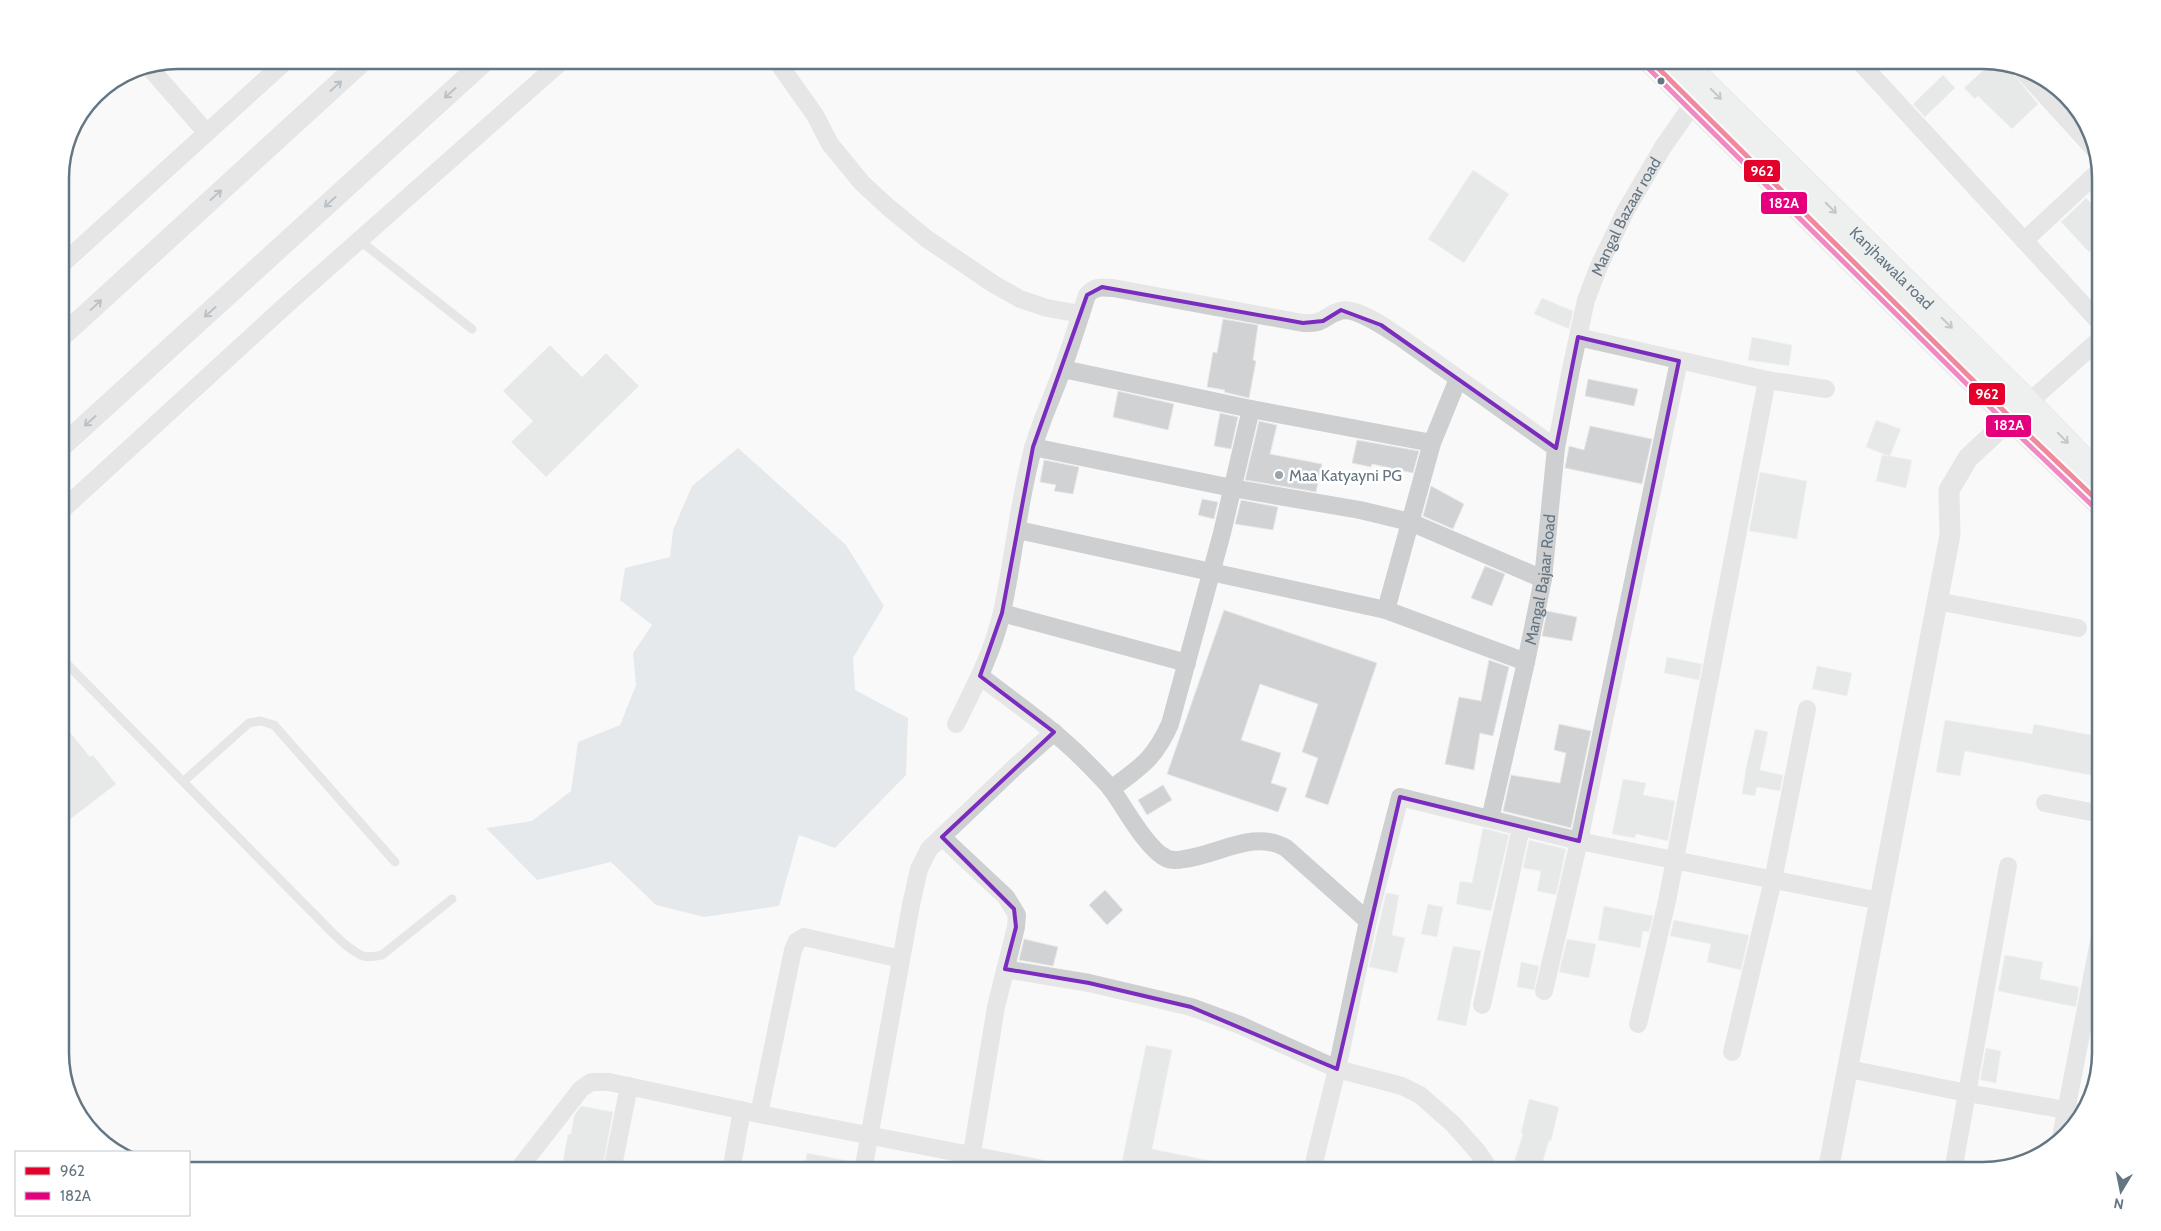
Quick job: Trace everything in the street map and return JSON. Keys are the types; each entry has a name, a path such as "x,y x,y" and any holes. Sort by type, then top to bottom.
{"main road":[{"name":"Kanjhawala road","path":"1659,69 1693,104 2020,411 2092,471"},
{"name":"Kanjhawala road","path":"1690,69 2020,411 2092,494"}],"street":[{"path":"69,258 277,69"},
{"path":"69,330 354,69"},
{"path":"69,440 476,69"},
{"path":"69,504 358,240 552,69"},
{"path":"782,69 815,115 830,144 841,159 862,183 888,207 927,239 995,285 1020,299 1047,308 1080,314"},
{"path":"1866,69 2092,314"},
{"path":"153,72 207,132"},
{"path":"2038,83 2084,137"},
{"name":"Mangal Bazaar road","path":"1578,337 1586,300 1615,232 1643,180 1693,104"},
{"path":"2024,241 2092,177"},
{"path":"956,724 980,676 992,646 1002,613 1018,530 1023,491 1033,447 1063,369 1087,295 1092,289 1102,287 1303,323 1315,324 1341,310 1352,311 1381,325 1556,448"},
{"path":"1578,337 1767,380 1826,389"},
{"name":"Mangal Bajaar Road","path":"1490,819 1543,579 1556,448 1578,337"},
{"path":"1830,1162 1950,535 1950,490 1968,458 2092,346"},
{"path":"1544,991 1579,840 1679,360"},
{"path":"1063,369 1432,443"},
{"path":"1386,610 1432,443 1458,379"},
{"path":"1638,1024 1660,930 1767,380"},
{"path":"1111,789 1147,762 1162,741 1180,694 1251,408"},
{"path":"1033,447 1410,522 1543,579"},
{"path":"1018,530 1386,610 1526,662"},
{"path":"1938,602 2078,628"},
{"path":"1002,613 1187,663"},
{"path":"980,676 1054,732 1088,764 1111,789 1148,842 1166,859 1196,858 1251,840 1276,842 1286,848 1368,921"},
{"path":"1732,1052 1773,880 1807,709"},
{"path":"865,1162 919,869 929,849 1054,732"},
{"path":"1314,1162 1337,1069 1368,921 1400,797 1521,828 1880,901"},
{"path":"2045,803 2092,812"},
{"path":"1482,1005 1521,828"},
{"path":"942,837 1006,898 1016,915 1016,928 996,1006 970,1162"},
{"path":"1955,1162 2008,866"},
{"path":"734,1162 751,1112 793,950 797,941 804,937 901,959"},
{"path":"1005,968 1089,983 1191,1007 1240,1025 1337,1069 1402,1086 1420,1095 1453,1124 1482,1162"},
{"path":"2062,1128 2092,976"},
{"path":"1848,1069 1967,1093 2076,1111"},
{"path":"524,1162 581,1089 591,1082 609,1082 870,1136 963,1162"},
{"path":"614,1162 630,1086"}],"lane":[{"path":"358,240 472,329"},
{"path":"69,666 312,912 351,948 363,956 382,955 452,899"},
{"path":"184,781 249,723 260,721 274,725 395,862"}],"highlighted area":[{"path":"1102,287 1303,323 1323,321 1341,310 1381,325 1556,448 1578,337 1679,361 1579,841 1400,797 1337,1069 1191,1007 1089,983 1005,969 1016,927 1014,909 942,837 1054,732 980,676 1002,613 1033,447 1087,295"}],"shaded area":[{"path":"738,448 846,545 884,606 853,658 855,690 908,718 906,775 835,848 799,835 779,906 704,917 656,905 611,862 537,880 486,828 532,821 571,791 578,742 620,725 636,685 633,653 652,625 620,600 625,568 670,557 673,530 692,486"}],"building":[{"path":"1984,69 2011,72 2038,104 2012,129 1978,96 1975,99 1964,88"},
{"path":"1943,75 1955,88 1925,117 1913,104"},
{"path":"1473,170 1509,194 1464,263 1428,239"},
{"path":"2086,198 2092,204 2092,249 2089,252 2061,222"},
{"path":"1542,298 1573,311 1569,329 1534,314"},
{"path":"1223,319 1258,325 1253,360 1256,361 1249,398 1224,392 1225,390 1207,387 1213,352 1217,353"},
{"path":"1752,337 1792,345 1789,366 1748,360"},
{"path":"550,345 582,377 606,353 639,386 546,477 511,442 533,421 503,391"},
{"path":"1588,379 1638,389 1634,406 1585,396"},
{"path":"1118,391 1174,404 1168,430 1113,417"},
{"path":"1220,413 1238,417 1231,449 1214,446"},
{"path":"1876,420 1901,429 1890,456 1912,460 1906,488 1876,481 1882,455 1888,456 1866,447"},
{"name":"Maa Katyayni PG","path":"1259,421 1277,425 1270,454 1322,464 1316,492 1245,480"},
{"path":"1590,426 1652,439 1642,484 1565,468 1569,446 1584,450"},
{"path":"1357,440 1419,451 1413,473 1372,464 1371,467 1352,463"},
{"path":"1044,460 1079,467 1073,494 1054,491 1056,485 1040,482"},
{"path":"1760,472 1807,481 1797,539 1749,531"},
{"path":"1431,486 1464,504 1453,529 1423,516"},
{"path":"1202,499 1218,502 1214,519 1198,515"},
{"path":"1241,500 1278,507 1273,530 1235,524"},
{"path":"1485,566 1505,574 1492,606 1471,598"},
{"path":"1224,610 1377,663 1328,805 1305,797 1318,758 1302,752 1318,704 1260,684 1241,740 1281,753 1271,783 1287,788 1278,812 1167,774"},
{"path":"1547,611 1577,617 1572,641 1542,636"},
{"path":"1667,657 1702,664 1699,680 1664,673"},
{"path":"1489,660 1509,667 1493,736 1480,733 1474,770 1445,764 1459,697 1481,701"},
{"path":"1817,666 1852,673 1847,696 1812,689"},
{"path":"1945,720 2032,734 2034,724 2092,735 2092,775 1965,751 1960,776 1936,772"},
{"path":"1559,724 1591,731 1571,828 1503,811 1511,775 1560,783 1566,753 1554,750"},
{"path":"1755,729 1768,732 1760,770 1783,775 1780,791 1757,787 1755,796 1742,794"},
{"path":"69,731 90,757 93,755 116,784 69,820"},
{"path":"1623,779 1646,783 1643,795 1675,801 1668,841 1636,834 1635,838 1612,834"},
{"path":"1163,785 1172,800 1147,815 1138,800"},
{"path":"1483,828 1509,835 1491,911 1456,904 1460,881 1472,883"},
{"path":"1529,840 1566,849 1556,895 1537,891 1541,871 1523,868"},
{"path":"1105,890 1123,910 1107,925 1089,905"},
{"path":"1386,893 1399,895 1392,935 1405,938 1397,973 1369,967"},
{"path":"1428,904 1443,907 1437,937 1421,934"},
{"path":"1604,906 1653,916 1649,932 1643,931 1640,948 1598,940"},
{"path":"1674,920 1749,935 1741,970 1707,962 1711,944 1670,936"},
{"path":"1024,939 1058,947 1053,966 1019,960"},
{"path":"1567,939 1596,944 1589,978 1559,972"},
{"path":"1453,946 1481,951 1466,1026 1437,1020"},
{"path":"2005,955 2043,962 2040,979 2079,987 2076,1007 1998,991"},
{"path":"1521,962 1539,966 1534,990 1517,987"},
{"path":"1146,1045 1172,1050 1152,1149 1216,1162 1122,1162"},
{"path":"1986,1048 2001,1051 1996,1083 1980,1080"},
{"path":"1529,1099 1559,1107 1551,1141 1549,1140 1543,1162 1514,1162 1523,1134 1521,1133"},
{"path":"581,1106 613,1112 604,1162 563,1162 568,1134 571,1134 574,1116"},
{"path":"807,1153 854,1162 806,1162"}],"transit line":[{"name":"182A","path":"1649,69 2006,423 2092,505"},
{"name":"962","path":"1659,69 2011,418 2092,495"}],"place":[{"name":"Maa Katyayni PG","path":"1279,475"}]}
